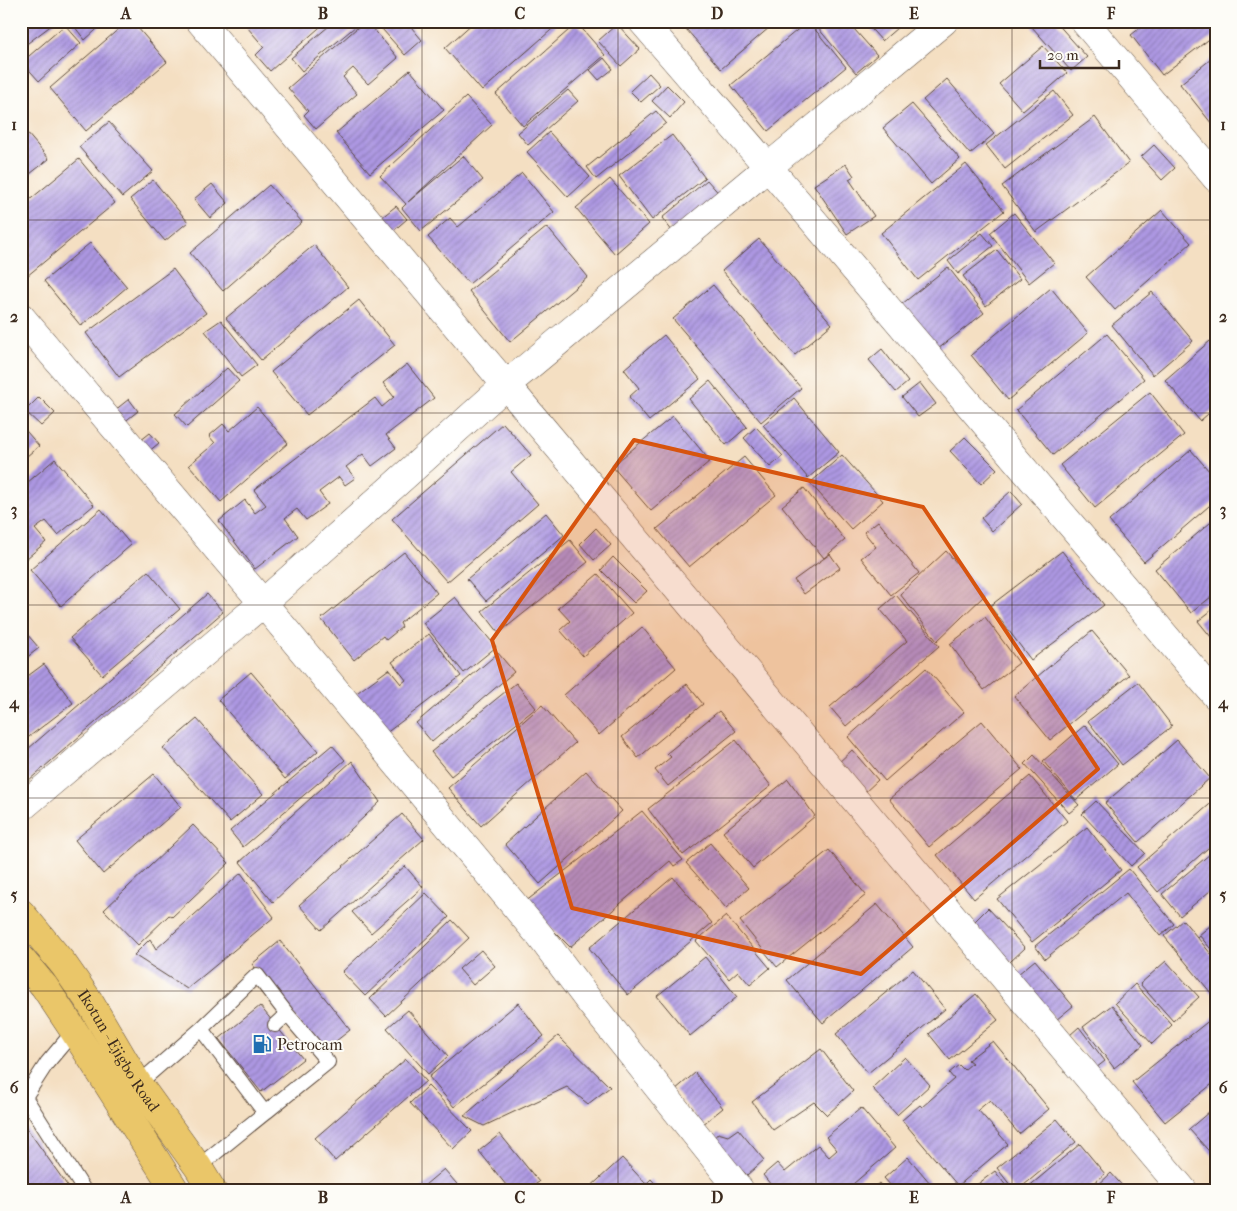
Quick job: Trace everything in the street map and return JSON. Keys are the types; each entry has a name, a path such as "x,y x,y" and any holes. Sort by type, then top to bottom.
{"main road":[{"name":"Ikotun - Ejigbo Road","path":"21,913 64,965 89,1001 138,1084 198,1167 212,1190"},
{"name":"Ikotun - Ejigbo Road","path":"21,959 44,986 74,1031 174,1190"}],"street":[{"path":"200,21 1183,1190"},
{"path":"642,21 1216,696"},
{"path":"21,808 263,603 506,385 944,21"},
{"path":"1084,21 1216,178"},
{"path":"21,316 540,936 589,1001 740,1190"}],"lane":[{"path":"138,1084 201,1029 257,975 328,1062 198,1167"},
{"path":"275,1025 287,1014"},
{"path":"201,1029 233,1064 265,1113"},
{"path":"74,1031 47,1063 23,1098 84,1190"}],"highlighted area":[{"path":"634,440 923,507 1098,769 861,974 572,908 492,640"}],"building":[{"path":"21,21 57,21 24,46 21,43"},
{"path":"70,21 106,21 85,40"},
{"path":"128,21 132,21 167,62 86,131 50,88"},
{"path":"254,21 327,21 270,71 256,55 264,47 247,27"},
{"path":"335,21 362,21 302,71 291,58"},
{"path":"365,21 398,58 368,84 353,68 343,77 357,94 316,129 304,115 308,111 288,88"},
{"path":"375,21 406,21 422,40 405,55"},
{"path":"475,21 558,21 559,23 482,91 445,48"},
{"path":"695,21 777,21 721,69 686,29"},
{"path":"808,21 846,67 768,131 731,85"},
{"path":"812,21 847,21 877,55 856,73"},
{"path":"864,21 905,21 882,41"},
{"path":"1039,21 1055,21 1087,57 1071,71 1032,27"},
{"path":"1149,21 1216,21 1216,34 1162,75 1131,35"},
{"path":"577,23 605,55 523,126 496,94"},
{"path":"617,24 640,49 621,66 598,41"},
{"path":"65,25 81,43 39,81 22,62"},
{"path":"1043,46 1067,73 1023,111 999,84"},
{"path":"1216,55 1216,129 1180,84"},
{"path":"604,58 613,69 599,80 590,70"},
{"path":"410,70 444,110 370,173 336,133"},
{"path":"649,73 660,85 641,102 630,91"},
{"path":"947,79 994,134 970,154 923,100"},
{"path":"667,85 684,102 670,118 652,101"},
{"path":"568,90 578,101 528,145 518,133"},
{"path":"1054,91 1073,115 1005,169 986,145"},
{"path":"466,97 492,125 408,202 463,156 483,180 421,231 402,208 406,204 380,176"},
{"path":"912,104 960,159 931,184 883,128"},
{"path":"656,111 666,123 596,179 587,167"},
{"path":"1095,117 1129,163 1036,232 1002,186"},
{"path":"109,122 153,171 122,197 79,147"},
{"path":"21,126 49,159 21,181"},
{"path":"549,132 590,177 568,197 527,152"},
{"path":"672,135 705,178 652,220 619,176"},
{"path":"1154,145 1175,168 1162,180 1141,157"},
{"path":"79,159 115,203 21,281 21,207"},
{"path":"846,164 854,176 849,179 874,216 847,234 814,185"},
{"path":"966,164 1004,211 918,280 881,233"},
{"path":"522,173 554,212 469,284 428,237 450,218 458,227"},
{"path":"610,179 649,224 615,254 576,208"},
{"path":"153,180 188,222 165,241 130,199"},
{"path":"707,180 722,197 676,236 662,218"},
{"path":"212,184 228,203 210,218 194,199"},
{"path":"269,185 302,222 223,291 190,253"},
{"path":"396,206 407,219 392,232 381,218"},
{"path":"1162,210 1191,243 1115,310 1086,277"},
{"path":"1014,213 1054,263 1029,283 990,233"},
{"path":"547,227 588,277 510,342 469,291"},
{"path":"982,233 993,246 958,274 948,261"},
{"path":"759,239 832,324 795,355 722,271"},
{"path":"90,243 127,287 81,326 44,281"},
{"path":"314,245 348,287 261,360 226,318"},
{"path":"997,250 1020,279 986,306 963,276"},
{"path":"948,267 984,313 938,349 902,304"},
{"path":"173,269 206,313 119,377 86,333"},
{"path":"713,285 801,388 761,422 673,319"},
{"path":"1051,288 1088,333 1008,400 971,355"},
{"path":"1152,292 1193,341 1153,375 1112,325"},
{"path":"359,300 395,345 307,415 271,372"},
{"path":"221,320 257,365 241,377 205,331"},
{"path":"1107,334 1144,379 1053,455 1016,410"},
{"path":"664,335 700,379 649,421 629,397 639,388 624,369"},
{"path":"1210,341 1216,348 1216,407 1200,421 1165,380"},
{"path":"882,349 908,382 896,392 869,360"},
{"path":"407,364 434,398 386,435 396,448 372,466 363,454 346,467 355,478 345,485 339,477 319,492 328,504 306,520 297,509 285,518 298,536 255,569 219,521 245,500 255,513 266,505 254,490 375,398 382,407 394,397 383,383"},
{"path":"227,368 239,381 187,427 175,414"},
{"path":"710,381 747,427 726,445 689,399"},
{"path":"920,383 936,404 918,417 902,397"},
{"path":"1150,392 1184,435 1095,508 1060,465"},
{"path":"39,397 55,413 41,426 25,411"},
{"path":"794,398 839,452 808,478 763,425"},
{"path":"129,399 138,411 123,423 114,411"},
{"path":"257,407 288,443 221,502 189,465 215,443 209,436 223,424 229,431"},
{"path":"673,416 710,461 651,511 612,466"},
{"path":"503,423 531,455 511,472 538,504 447,582 392,519"},
{"path":"21,425 39,446 21,461"},
{"path":"756,427 783,456 770,467 744,438"},
{"path":"150,433 159,443 148,452 140,441"},
{"path":"965,437 997,469 981,484 950,451"},
{"path":"1191,450 1216,479 1216,500 1144,562 1109,521"},
{"path":"842,455 883,501 851,529 810,483"},
{"path":"744,457 776,495 689,567 657,529"},
{"path":"55,459 94,505 58,535 46,521 35,529 46,542 21,563 21,488"},
{"path":"804,488 845,540 824,558 782,506"},
{"path":"1011,491 1022,504 992,531 981,518"},
{"path":"101,509 131,545 61,606 30,570"},
{"path":"546,513 564,535 486,601 467,579"},
{"path":"1216,518 1216,593 1191,613 1155,569"},
{"path":"878,521 919,573 891,595 861,558 876,547 864,532"},
{"path":"596,528 611,545 594,560 580,544"},
{"path":"570,540 588,562 499,633 482,611"},
{"path":"946,551 985,595 937,641 900,594"},
{"path":"1062,551 1104,605 1031,660 990,606"},
{"path":"404,552 437,593 400,623 402,627 386,640 383,636 354,660 321,619"},
{"path":"830,554 840,568 804,594 794,580"},
{"path":"613,557 647,591 634,603 601,570"},
{"path":"148,571 180,609 102,675 70,638"},
{"path":"598,574 632,613 583,656 560,630 570,621 558,608"},
{"path":"207,594 223,612 21,787 21,755"},
{"path":"896,595 939,646 846,726 830,707 907,641 880,609"},
{"path":"455,597 496,647 464,673 423,623"},
{"path":"1216,607 1216,643 1198,621"},
{"path":"985,617 1019,663 984,690 950,644"},
{"path":"21,627 39,648 21,662"},
{"path":"642,627 676,668 599,735 564,695"},
{"path":"1092,631 1129,675 1050,740 1014,696"},
{"path":"429,634 461,676 385,734 354,695 389,669 401,684 406,680 392,662"},
{"path":"498,653 514,672 432,742 416,723"},
{"path":"44,664 73,703 21,743 21,681"},
{"path":"926,668 964,712 885,781 848,737"},
{"path":"251,672 318,751 285,779 218,700"},
{"path":"1138,682 1172,726 1122,765 1088,721"},
{"path":"516,683 536,708 451,776 431,752"},
{"path":"687,684 703,704 638,758 622,737"},
{"path":"542,705 575,743 481,826 448,788"},
{"path":"719,711 736,731 668,786 655,770 671,757 667,753"},
{"path":"197,719 263,794 230,822 163,748"},
{"path":"982,721 1022,769 929,847 889,799"},
{"path":"1085,725 1118,764 1076,800 1043,761"},
{"path":"736,740 771,786 683,855 648,809"},
{"path":"1177,740 1210,778 1138,842 1105,803"},
{"path":"332,745 345,760 243,847 230,831"},
{"path":"852,750 878,780 863,794 836,765"},
{"path":"1034,755 1079,805 1069,813 1025,764"},
{"path":"352,761 380,802 273,902 240,862"},
{"path":"586,771 622,811 540,884 505,844"},
{"path":"154,774 181,807 103,874 75,840"},
{"path":"1030,776 1067,821 974,899 937,855"},
{"path":"788,779 815,816 753,868 723,832"},
{"path":"1216,799 1216,841 1158,892 1137,867"},
{"path":"1096,801 1145,853 1131,866 1082,814"},
{"path":"642,811 683,860 674,866 670,861 570,947 525,902"},
{"path":"402,814 424,839 321,930 299,905"},
{"path":"193,825 229,863 172,917 169,915 138,945 104,910"},
{"path":"1087,827 1121,870 1032,942 997,899"},
{"path":"710,843 749,888 726,908 686,863"},
{"path":"1216,849 1216,886 1180,916 1162,894"},
{"path":"829,850 866,895 777,967 740,921"},
{"path":"405,866 423,887 371,933 352,912"},
{"path":"1129,869 1174,924 1160,936 1126,893 1045,959 1035,946"},
{"path":"241,873 274,917 187,989 134,955 150,939 156,949"},
{"path":"673,877 712,923 628,995 589,948"},
{"path":"426,893 449,917 365,996 342,972"},
{"path":"877,904 913,947 823,1023 787,980"},
{"path":"988,908 1025,948 1010,962 973,923"},
{"path":"726,916 770,968 750,985 738,971 729,979 696,941"},
{"path":"452,920 469,938 386,1016 370,999"},
{"path":"1183,920 1216,960 1216,989 1211,993 1164,936"},
{"path":"1216,921 1216,955 1199,935"},
{"path":"280,941 350,1030 322,1052 252,964"},
{"path":"481,950 495,966 473,985 459,969"},
{"path":"705,957 737,997 690,1036 657,996"},
{"path":"1035,960 1073,1006 1056,1020 1018,974"},
{"path":"1166,961 1199,997 1173,1021 1140,984"},
{"path":"913,970 945,1009 868,1073 836,1034"},
{"path":"1135,984 1172,1025 1152,1044 1115,1003"},
{"path":"976,994 998,1020 950,1060 929,1034"},
{"path":"518,1003 544,1036 454,1107 429,1077"},
{"path":"1112,1005 1143,1045 1114,1068 1083,1027"},
{"path":"260,1006 303,1059 261,1092 219,1039"},
{"path":"408,1010 448,1056 428,1074 387,1028"},
{"path":"1216,1015 1216,1081 1165,1122 1132,1082"},
{"path":"1079,1027 1105,1061 1096,1068 1070,1035"},
{"path":"558,1036 610,1087 588,1104 567,1087 484,1126 464,1116"},
{"path":"993,1041 1049,1109 1019,1134 990,1100 978,1110 1008,1144 958,1186 902,1120 920,1105 922,1107 954,1079 949,1073 959,1065 964,1070 972,1063 968,1060"},
{"path":"821,1049 853,1091 827,1115 814,1102 773,1130 752,1102"},
{"path":"905,1057 930,1085 897,1115 872,1088"},
{"path":"406,1059 426,1081 335,1161 315,1138"},
{"path":"695,1073 723,1108 702,1125 675,1090"},
{"path":"428,1086 472,1131 453,1149 410,1103"},
{"path":"1216,1106 1216,1159 1189,1129"},
{"path":"861,1108 895,1148 846,1190 775,1190 763,1175 777,1163 785,1172 818,1145 829,1157 837,1150 826,1137"},
{"path":"1057,1119 1076,1142 1018,1190 1014,1190 997,1168"},
{"path":"21,1120 69,1188 67,1190 21,1190"},
{"path":"738,1129 764,1160 747,1175 710,1143 718,1133 728,1136"},
{"path":"500,1134 539,1182 530,1188 532,1190 510,1190 479,1151"},
{"path":"1080,1144 1105,1174 1086,1190 1029,1190 1027,1188"},
{"path":"908,1157 936,1190 888,1190 892,1187 884,1178"},
{"path":"622,1158 646,1184 651,1179 661,1190 587,1190"},
{"path":"444,1169 462,1190 419,1190"},
{"path":"995,1171 1009,1190 970,1190"},
{"path":"1111,1173 1124,1190 1093,1190"},
{"path":"879,1183 885,1190 871,1190"}],"place":[{"name":"Petrocam","path":"262,1044"}]}
